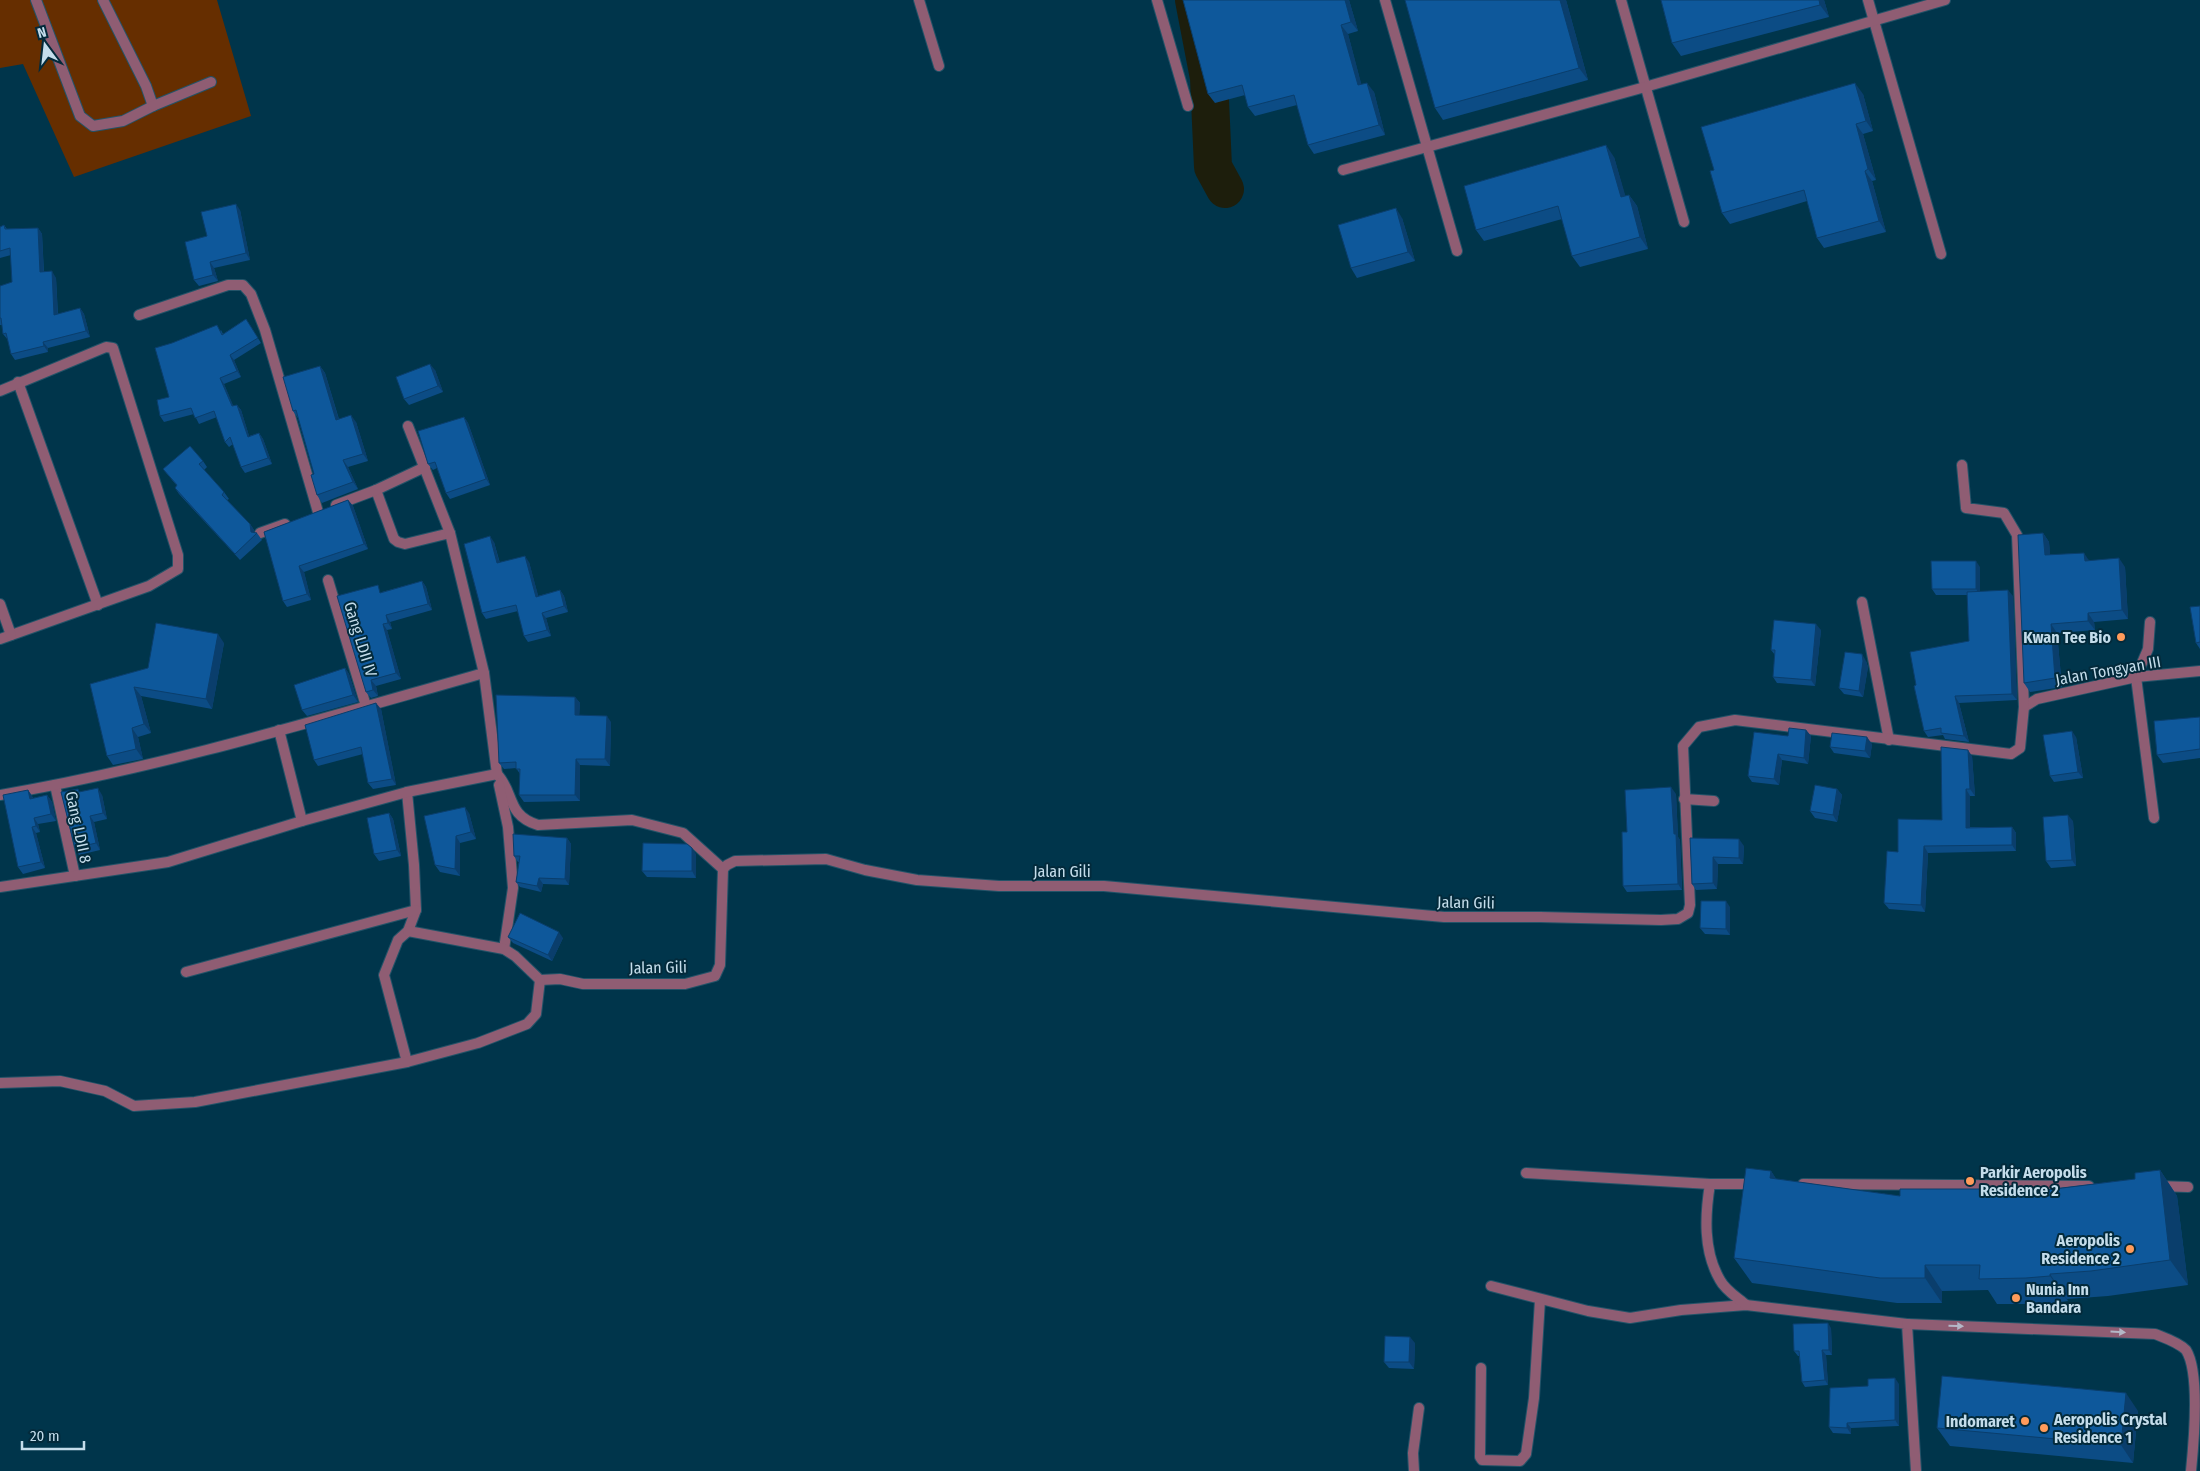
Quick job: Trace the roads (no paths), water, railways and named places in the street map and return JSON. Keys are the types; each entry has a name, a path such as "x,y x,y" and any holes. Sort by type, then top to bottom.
{"street":[{"path":"36,0 80,116 93,126 123,121 153,106 211,82"},
{"path":"103,0 146,86 153,106"},
{"path":"920,0 939,66"},
{"path":"1157,0 1188,106"},
{"path":"1385,0 1457,251"},
{"path":"1622,0 1684,222"},
{"path":"1868,0 1941,254"},
{"path":"1343,170 1645,87 1945,0"},
{"path":"139,315 228,285 243,285 251,294 265,330 314,513 376,490 425,467"},
{"path":"0,391 106,347 113,348 178,555 178,569 149,586 0,639"},
{"path":"18,382 98,605"},
{"path":"408,426 450,533 484,673 497,774 508,827 513,888 504,949"},
{"path":"1714,802 1684,799 1683,746 1699,727 1735,720 2011,754 2020,748 2024,707 2017,535 2004,513 1966,508 1962,465"},
{"path":"376,490 394,539 398,542 405,544 450,533"},
{"path":"260,533 293,521"},
{"name":"Gang LDII IV","path":"328,580 366,706"},
{"path":"1862,602 1890,740"},
{"path":"0,604 11,635"},
{"path":"2150,622 2148,649 2136,677 2154,818"},
{"name":"Jalan Tongyan III","path":"2024,707 2038,699 2136,677 2200,672"},
{"path":"0,795 55,785 178,757 484,673"},
{"path":"279,730 302,820"},
{"path":"0,886 168,862 302,820 407,792 497,774"},
{"path":"497,774 517,813 525,821 546,824 632,820 683,833 723,869"},
{"name":"Gang LDII 8","path":"55,785 74,876"},
{"path":"407,792 416,910 408,930 398,940 384,975 407,1062"},
{"name":"Jalan Gili","path":"540,980 560,979 583,984 685,984 715,976 720,965 723,869 735,861 826,859 865,870 917,880 998,886 1104,886 1444,917 1661,920 1678,918 1688,913 1690,905 1684,799"},
{"path":"186,972 416,910"},
{"path":"0,1083 60,1082 105,1091 134,1106 195,1102 407,1062 478,1042 527,1024 536,1014 540,980 504,949 408,930"},
{"path":"1526,1172 1710,1184 1770,1184"},
{"path":"1710,1184 1705,1216 1711,1258 1720,1282 1746,1305"},
{"path":"1790,1184 2098,1186"},
{"path":"2148,1186 2188,1187"},
{"path":"1491,1286 1540,1300 1630,1318 1681,1310 1746,1305 1907,1324 2155,1334 2179,1344 2194,1360 2198,1376 2198,1394 2191,1471"},
{"path":"1481,1368 1480,1457 1482,1460 1520,1461 1526,1454 1534,1398 1540,1300"},
{"path":"1907,1324 1916,1471"},
{"path":"1414,1471 1413,1453 1419,1408"}],"waterway":[{"path":"1194,0 1209,78 1213,167 1225,189"}],"place":[{"name":"Kwan Tee Bio","path":"2121,637"},
{"name":"Parkir Aeropolis Residence 2","path":"1970,1181"},
{"name":"Aeropolis Residence 2","path":"2130,1249"},
{"name":"Nunia Inn Bandara","path":"2016,1298"},
{"name":"Indomaret","path":"2025,1421"},
{"name":"Aeropolis Crystal Residence 1","path":"2044,1428"}]}
